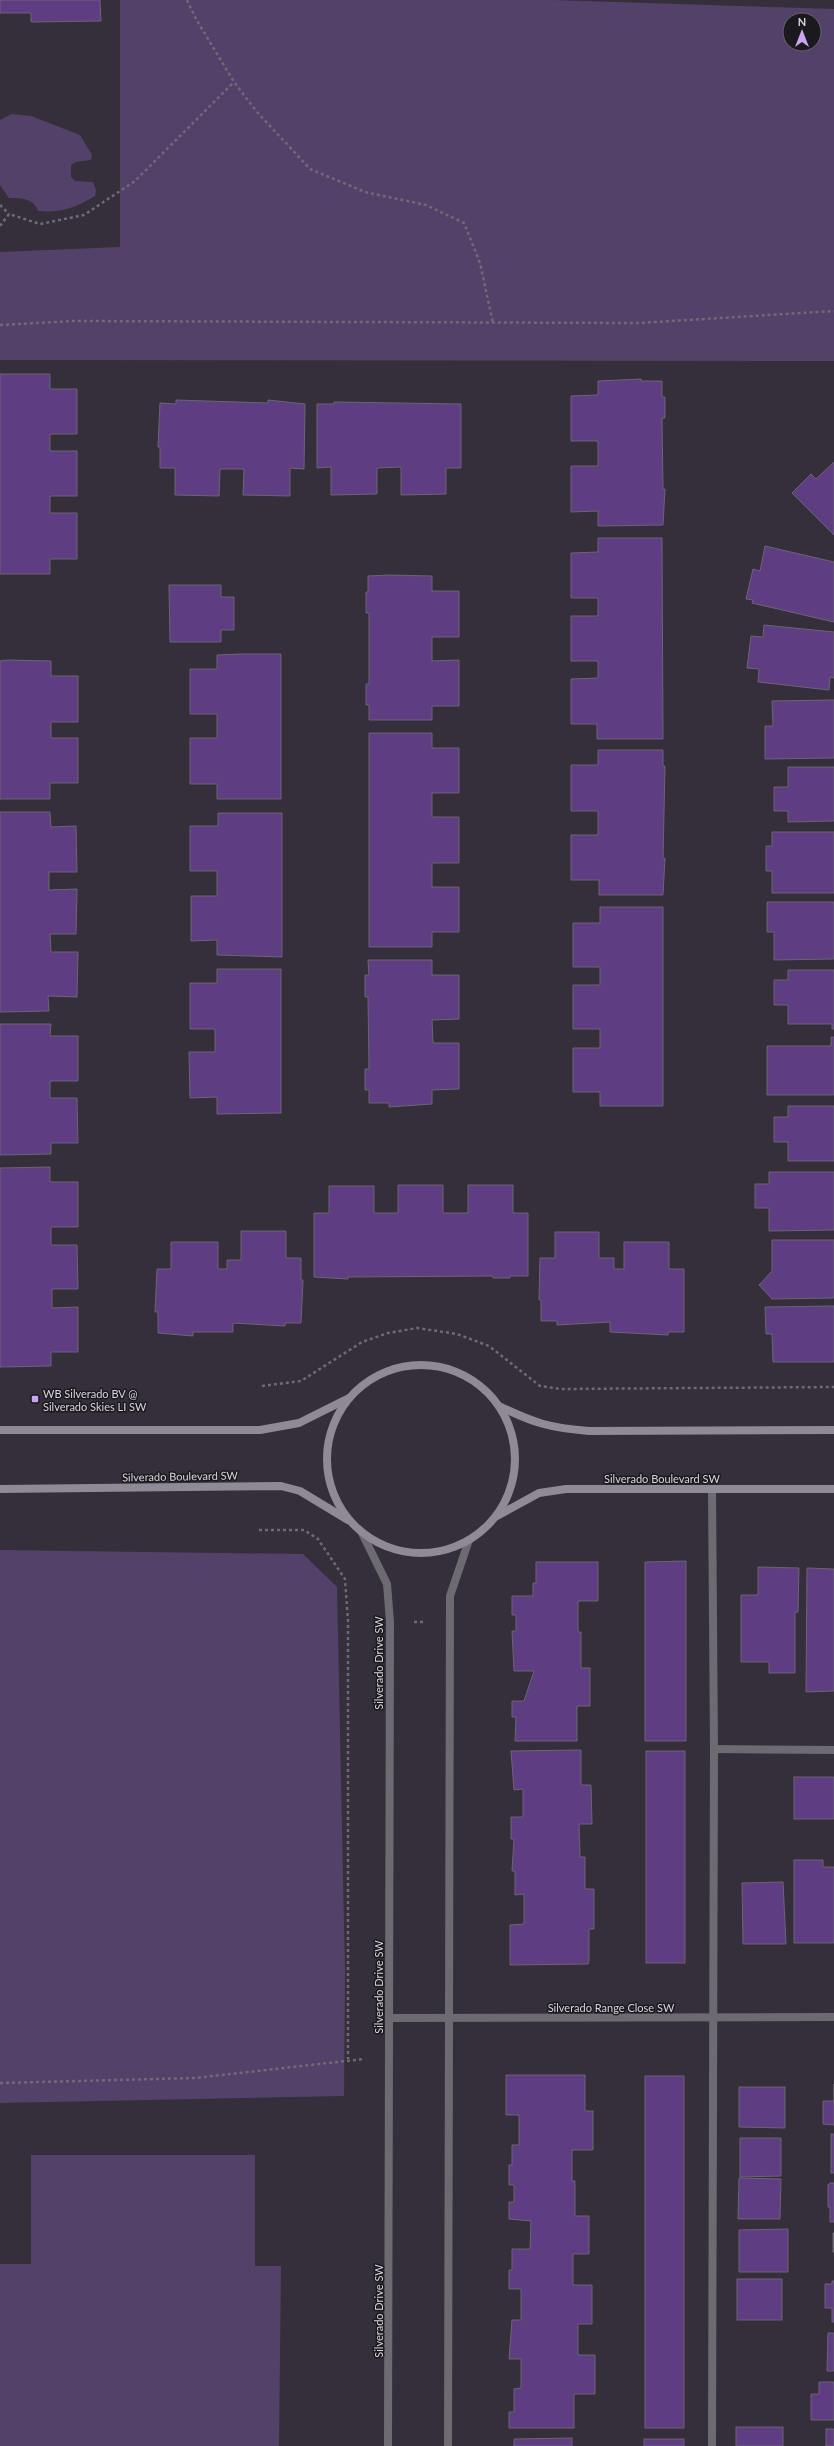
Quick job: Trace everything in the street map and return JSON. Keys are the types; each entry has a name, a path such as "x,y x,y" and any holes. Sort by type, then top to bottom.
{"street":[{"path":"426,1365 454,1371 479,1385 499,1406 512,1432 516,1461 510,1490 497,1516 484,1530 469,1540 442,1551 414,1553 387,1547 362,1533 350,1521 336,1499 328,1473 328,1446 335,1420 350,1398 371,1379 398,1368 426,1365"},
{"path":"0,1430 260,1430 299,1423 350,1398"},
{"path":"499,1406 532,1422 569,1429 834,1430"},
{"name":"Silverado Boulevard SW","path":"0,1489 281,1486 300,1491 350,1521"},
{"name":"Silverado Boulevard SW","path":"497,1516 539,1493 566,1489 834,1489"},
{"path":"712,1489 714,1750 712,2446"},
{"name":"Silverado Drive SW","path":"362,1533 387,1584 390,1622 388,2446"},
{"path":"448,2446 450,1596 469,1540"},
{"path":"714,1750 834,1750"},
{"name":"Silverado Range Close SW","path":"389,2018 834,2017"}],"path":[{"path":"187,0 196,19 234,82 257,112 310,169 364,192 426,205 464,223 480,263 493,323"},
{"path":"0,205 9,214 40,224 84,215 135,181 234,82"},
{"path":"0,226 9,214"},
{"path":"0,325 73,321 639,323 834,311"},
{"path":"262,1386 301,1381 362,1342 388,1333 417,1328 457,1334 489,1346 540,1386 561,1389 834,1387"},
{"path":"259,1530 304,1530 318,1539 345,1579 348,1620 348,2059"},
{"path":"411,1622 430,1622"},
{"path":"0,2083 195,2078 348,2059 368,2059"}],"shaded area":[{"path":"120,0 553,0 834,9 834,361 0,360 0,252 120,247"},
{"path":"12,114 31,116 80,135 92,155 91,160 76,162 71,165 71,177 75,181 93,182 96,190 95,196 74,207 54,211 38,211 30,201 18,198 9,198 0,185 0,120"},
{"path":"0,1550 303,1554 337,1587 345,1972 344,2096 0,2103"},
{"path":"31,2155 255,2155 255,2266 281,2266 279,2446 0,2446 0,2264 31,2264"}],"building":[{"path":"0,0 100,0 101,21 31,22 31,13 0,13"},
{"path":"0,374 50,374 50,389 77,389 77,434 50,434 50,451 77,451 77,496 50,496 50,513 77,513 77,559 50,559 50,574 0,574"},
{"path":"641,379 641,381 662,381 662,397 665,397 665,418 662,418 663,489 665,489 663,525 598,526 598,511 571,512 571,466 598,466 598,441 571,441 571,396 598,395 598,381"},
{"path":"176,400 268,403 268,400 305,404 304,469 290,468 290,496 243,495 244,469 220,469 219,496 175,495 175,468 160,468 160,447 158,447 160,403 176,404"},
{"path":"334,402 461,404 461,468 446,468 446,494 401,495 401,467 377,468 377,494 331,495 331,467 317,468 317,404 334,404"},
{"path":"834,462 834,535 792,493 811,474 816,479"},
{"path":"598,538 662,538 663,739 597,739 597,724 571,724 571,679 598,678 598,661 571,661 571,616 598,616 598,598 571,598 571,553 598,552"},
{"path":"765,546 834,562 834,622 752,603 753,600 746,599 753,569 760,571"},
{"path":"368,576 432,576 432,591 459,591 459,637 432,637 432,661 459,660 459,706 432,706 432,720 369,720 369,705 366,705 366,684 369,684 369,613 366,613"},
{"path":"169,585 221,585 221,597 234,597 234,630 221,630 221,642 170,642"},
{"path":"764,625 834,632 834,678 830,677 829,690 758,682 759,669 747,668 751,636 763,637"},
{"path":"281,654 281,799 217,799 217,784 190,784 190,738 217,738 217,714 190,714 190,669 217,669 217,655"},
{"path":"0,661 51,661 51,676 78,676 78,722 51,722 51,738 78,738 78,783 50,783 50,799 0,799"},
{"path":"834,700 834,758 765,759 765,726 773,726 772,701"},
{"path":"369,733 432,733 432,748 459,748 459,793 432,793 432,817 459,817 459,863 432,863 432,887 459,887 459,932 432,932 432,947 369,947"},
{"path":"598,750 663,750 663,766 665,766 663,858 665,858 663,895 599,895 599,880 571,880 571,835 598,835 598,811 571,811 571,765 598,765"},
{"path":"788,767 834,767 834,821 788,822 788,811 774,811 774,787 788,787"},
{"path":"0,812 50,812 51,827 76,826 77,872 49,872 49,890 77,889 76,934 50,934 51,952 78,952 77,997 48,996 49,1011 0,1012"},
{"path":"218,813 282,813 282,957 217,955 217,940 191,941 191,896 217,896 217,871 190,871 190,826 218,826"},
{"path":"772,832 834,832 834,893 772,893 772,871 766,871 766,846 772,846"},
{"path":"767,902 834,902 834,959 774,960 774,932 767,932"},
{"path":"600,907 663,907 663,1106 600,1106 600,1092 573,1092 573,1048 600,1048 600,1029 573,1029 573,985 600,985 600,967 573,967 573,923 600,923"},
{"path":"368,960 432,960 432,975 459,975 459,1019 432,1020 433,1043 459,1043 459,1089 432,1090 432,1104 389,1107 389,1103 369,1103 369,1090 365,1090 365,1069 369,1069 368,997 365,997 365,975 369,975"},
{"path":"217,969 281,969 281,1113 217,1114 217,1097 190,1098 189,1052 215,1052 215,1029 190,1029 190,983 217,983"},
{"path":"788,970 834,970 834,1029 832,1029 832,1024 788,1024 788,1005 774,1005 774,980 788,980"},
{"path":"0,1024 51,1024 50,1036 78,1036 78,1081 50,1081 50,1098 77,1098 78,1143 51,1143 51,1154 0,1155"},
{"path":"831,1037 834,1037 834,1095 767,1095 767,1046 831,1046"},
{"path":"788,1106 834,1106 834,1161 788,1161 788,1142 774,1142 774,1117 788,1117"},
{"path":"50,1167 50,1182 78,1182 78,1227 51,1227 51,1245 77,1245 78,1289 52,1289 52,1308 78,1307 78,1352 51,1352 51,1366 0,1367 0,1168"},
{"path":"769,1172 834,1172 834,1230 769,1231 769,1208 755,1208 755,1184 769,1184"},
{"path":"398,1185 443,1185 443,1213 468,1213 468,1185 513,1185 513,1213 528,1213 528,1276 510,1276 510,1278 493,1278 493,1276 348,1277 348,1279 314,1277 314,1213 329,1213 329,1186 374,1186 374,1213 398,1213"},
{"path":"241,1231 286,1231 286,1258 301,1258 301,1280 303,1280 301,1323 285,1323 285,1326 233,1323 233,1332 193,1332 193,1336 158,1333 158,1312 155,1312 157,1269 171,1269 171,1242 218,1242 218,1269 227,1269 227,1260 241,1260"},
{"path":"555,1232 599,1232 599,1258 614,1258 614,1269 624,1269 624,1242 669,1242 669,1269 684,1269 684,1332 668,1332 668,1335 610,1332 610,1322 557,1325 557,1321 541,1321 541,1300 539,1300 540,1258 555,1258"},
{"path":"772,1240 834,1240 834,1298 772,1299 759,1285 772,1271"},
{"path":"834,1306 834,1362 773,1362 772,1334 766,1334 765,1307"},
{"path":"686,1561 686,1741 645,1741 645,1562"},
{"path":"536,1562 598,1562 598,1601 578,1601 578,1632 581,1632 581,1668 590,1668 590,1706 577,1706 577,1741 515,1741 516,1717 512,1717 512,1701 524,1701 534,1671 514,1671 512,1631 516,1631 516,1615 512,1615 512,1596 533,1596 533,1583 536,1583"},
{"path":"758,1567 799,1568 798,1612 795,1612 795,1673 769,1673 769,1662 741,1662 741,1595 758,1595"},
{"path":"807,1568 834,1569 834,1691 806,1692"},
{"path":"581,1750 581,1785 591,1785 592,1824 579,1824 580,1857 585,1857 585,1889 594,1889 594,1929 589,1929 588,1964 510,1965 510,1925 524,1924 524,1894 515,1895 515,1871 512,1871 514,1839 511,1839 511,1817 523,1817 523,1789 514,1790 511,1751"},
{"path":"646,1751 685,1751 685,1963 646,1963"},
{"path":"794,1777 834,1777 834,1819 794,1819"},
{"path":"794,1860 823,1860 823,1867 834,1867 834,1943 794,1943"},
{"path":"783,1882 786,1944 743,1944 742,1883"},
{"path":"506,2075 585,2075 585,2111 593,2111 593,2150 572,2150 572,2181 575,2181 575,2216 589,2216 589,2254 573,2254 573,2285 592,2285 592,2324 578,2324 578,2355 595,2355 595,2394 574,2394 574,2428 509,2428 509,2412 514,2412 514,2389 521,2388 521,2359 509,2359 512,2320 521,2320 521,2289 509,2289 509,2270 512,2270 512,2249 530,2249 531,2221 509,2219 509,2202 514,2202 514,2185 509,2185 509,2165 512,2165 512,2145 519,2145 519,2115 506,2115"},
{"path":"645,2076 684,2076 684,2428 645,2428"},
{"path":"739,2087 785,2087 785,2128 739,2127"},
{"path":"823,2101 834,2101 834,2125 823,2124"},
{"path":"831,2134 834,2134 834,2173 831,2173"},
{"path":"740,2138 781,2138 781,2176 740,2177"},
{"path":"739,2178 781,2179 780,2219 738,2219"},
{"path":"830,2183 834,2183 834,2222 830,2222 830,2207 828,2207 828,2185"},
{"path":"788,2229 788,2272 739,2272 739,2230"},
{"path":"834,2233 834,2252 833,2252"},
{"path":"737,2279 782,2279 782,2320 737,2320"},
{"path":"832,2281 834,2281 834,2322 832,2322 832,2308 825,2308 825,2284 832,2284"},
{"path":"828,2333 834,2333 834,2371 827,2371"},
{"path":"819,2382 834,2382 834,2420 811,2420 811,2394 819,2394"},
{"path":"736,2427 783,2427 783,2446 736,2446"},
{"path":"826,2429 834,2429 834,2446 826,2446"},
{"path":"572,2438 572,2446 514,2446 514,2439"},
{"path":"644,2439 684,2439 684,2446 644,2446"}],"place":[{"name":"WB Silverado BV @ Silverado Skies LI SW","path":"35,1399"}]}
